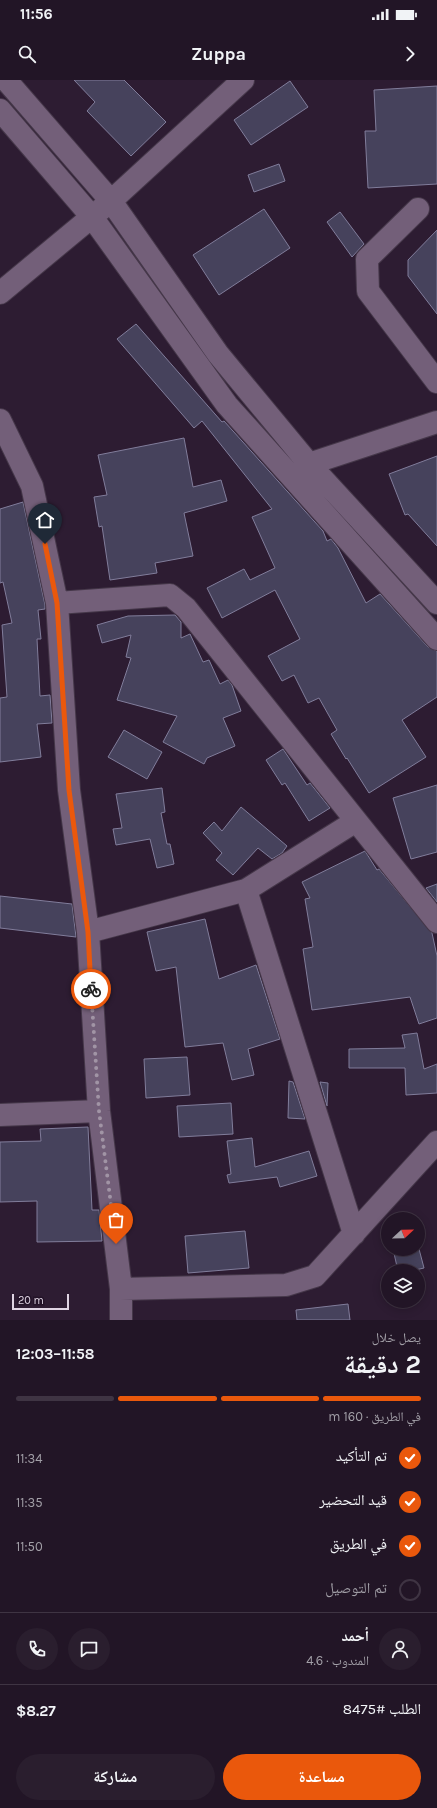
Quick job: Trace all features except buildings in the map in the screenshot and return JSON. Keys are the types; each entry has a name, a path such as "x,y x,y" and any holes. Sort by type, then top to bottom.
{"street":[{"path":"6,80 111,201 218,354 309,464 437,603"},
{"path":"0,293 111,201 242,80"},
{"path":"0,110 92,217 227,405 437,638"},
{"path":"418,208 367,259 368,290 437,382"},
{"path":"0,420 32,486 57,603 69,790 88,932 99,1111 121,1289 120,1320"},
{"path":"309,464 437,422"},
{"path":"57,603 170,595 186,608 437,922"},
{"path":"88,932 246,890 356,821"},
{"path":"246,890 354,1234"},
{"path":"0,1115 99,1111"},
{"path":"121,1289 286,1285 315,1276 437,1142"}],"way so far":[{"path":"91,989 99,1111 116,1244"}],"route":[{"path":"45,544 57,603 69,790 88,932 91,989"}]}
